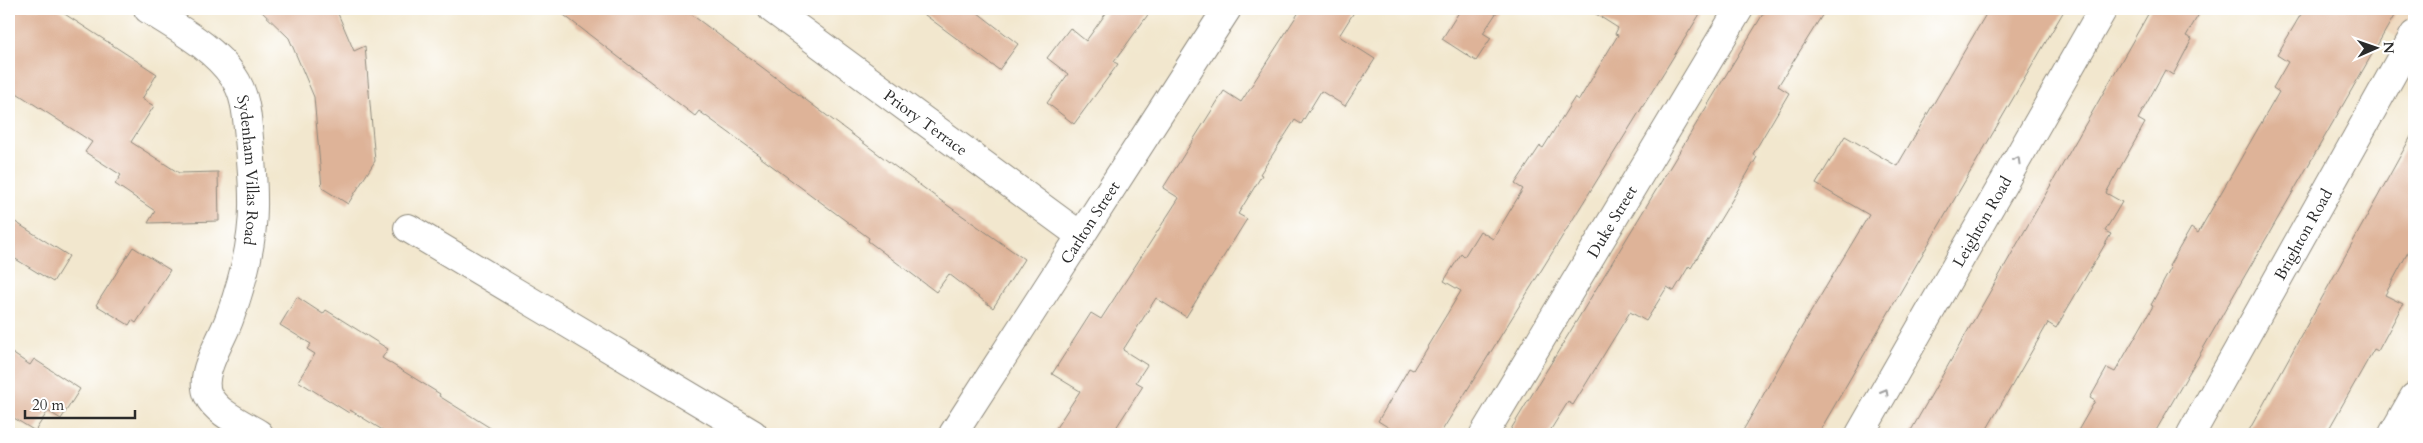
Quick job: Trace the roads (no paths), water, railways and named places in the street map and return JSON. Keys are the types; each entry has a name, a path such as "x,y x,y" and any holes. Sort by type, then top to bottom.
{"street":[{"name":"Sydenham Villas Road","path":"148,9 204,46 220,60 235,78 244,99 248,116 254,200 246,258 230,318 205,378 208,396 214,404 259,434"},
{"name":"Priory Terrace","path":"772,9 1081,236"},
{"name":"Carlton Street","path":"953,434 1227,9"},
{"name":"Duke Street","path":"1484,434 1739,9"},
{"name":"Leighton Road","path":"1860,434 2104,9"},
{"name":"Brighton Road","path":"2191,434 2414,35"},
{"path":"408,228 753,434"},
{"path":"2393,434 2414,397"}]}
